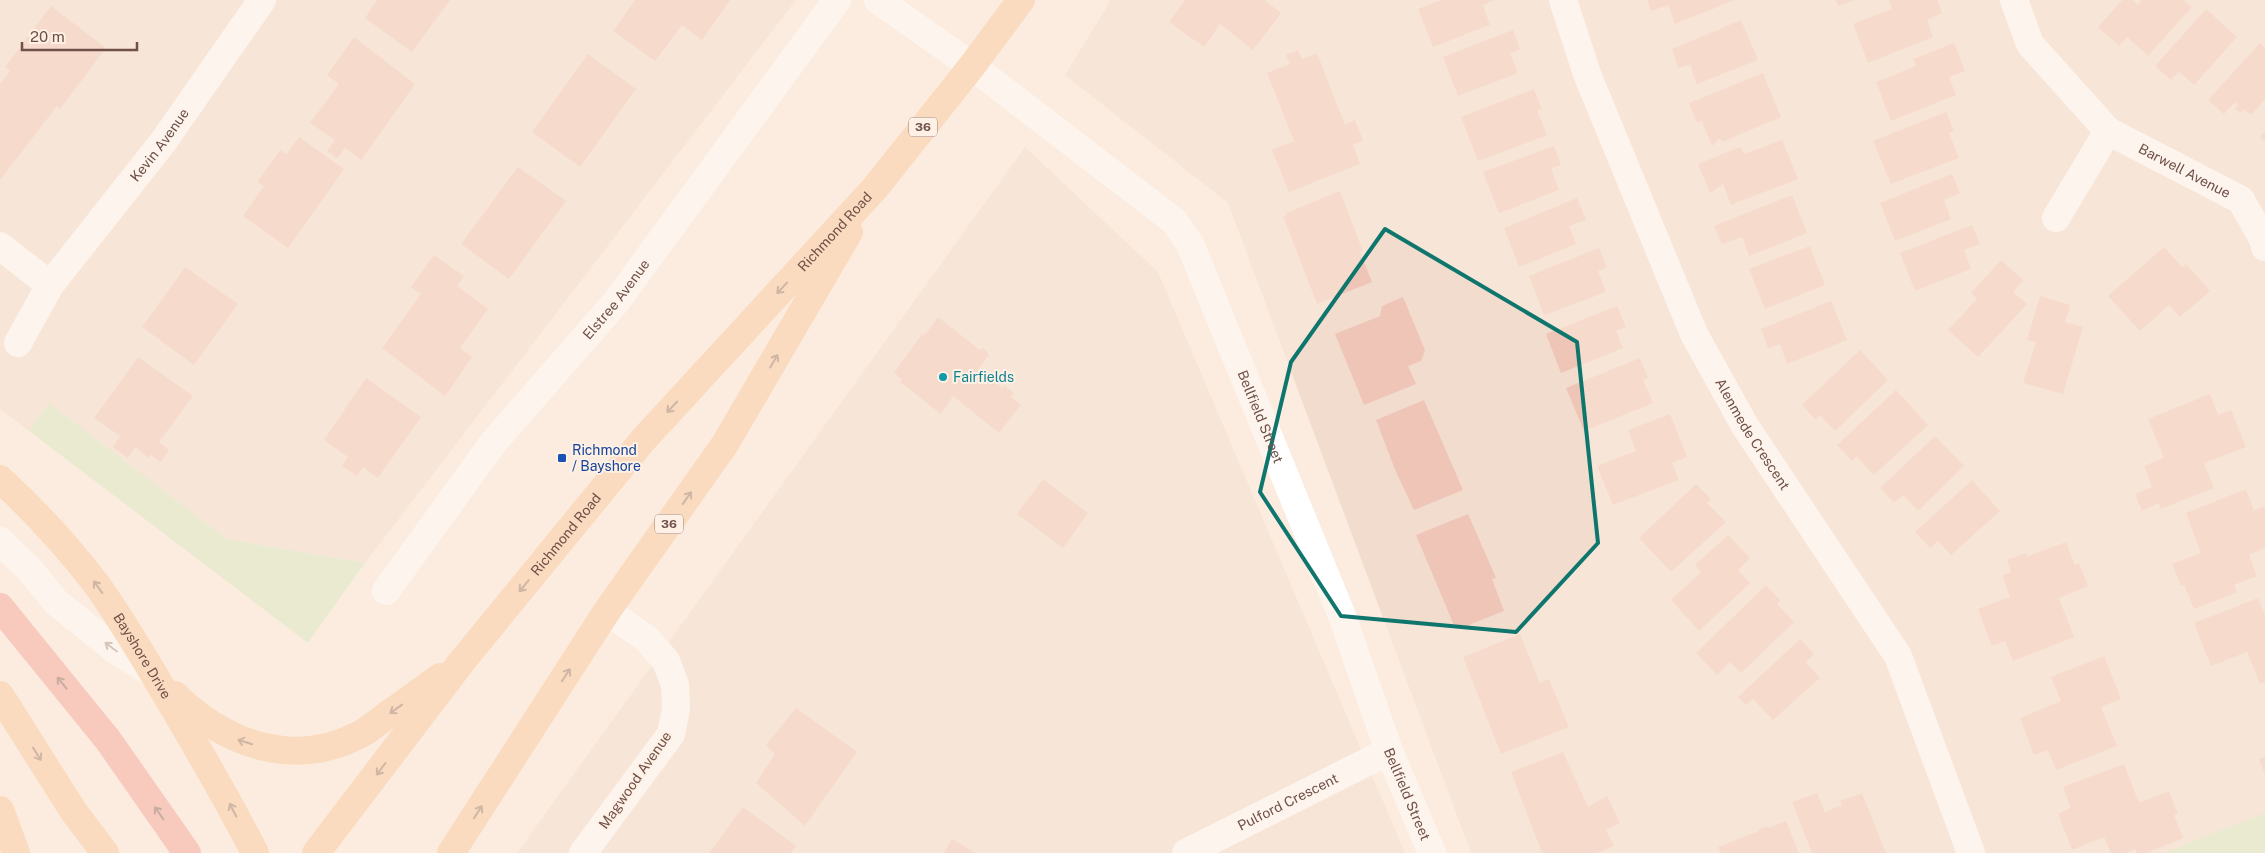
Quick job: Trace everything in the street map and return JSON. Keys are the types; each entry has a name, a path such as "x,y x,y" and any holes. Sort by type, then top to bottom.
{"highway":[{"path":"0,607 108,740 187,853"}],"main road":[{"name":"Richmond Road","path":"316,853 464,660 643,440 875,188 972,66 1021,0"},
{"name":"Richmond Road","path":"452,853 608,611 725,444 875,188"},
{"name":"Bayshore Drive","path":"0,479 33,509 97,585 122,621 220,784 256,853"},
{"path":"153,673 205,721 241,742 273,749 308,750 335,746 361,734 464,660"},
{"path":"0,695 74,812 105,853"},
{"path":"0,810 16,853"}],"street":[{"name":"Kevin Avenue","path":"18,343 50,285 163,142 262,0"},
{"name":"Elstree Avenue","path":"386,591 493,443 616,302 837,0"},
{"name":"Bellfield Street","path":"878,0 972,66 1174,222 1190,244 1342,616 1390,751 1432,853"},
{"name":"Alenmede Crescent","path":"1564,0 1587,74 1694,334 1745,426 1898,656 1970,853"},
{"name":"Barwell Avenue","path":"2014,0 2030,44 2108,131 2241,200 2264,241 2265,248"},
{"path":"2056,218 2108,131"},
{"path":"0,246 50,285"},
{"path":"0,541 30,570 56,602 117,651 153,673"},
{"name":"Magwood Avenue","path":"583,853 671,734 676,709 675,685 666,661 647,639 608,611"},
{"name":"Pulford Crescent","path":"1186,853 1390,751"}],"highlighted area":[{"path":"1385,229 1577,342 1598,543 1516,632 1341,616 1260,492 1291,362"}],"shaded area":[{"path":"0,0 796,0 365,563 227,539 49,404 29,431 0,409"},
{"path":"1111,0 2265,0 2265,853 1471,853 1228,203 1065,75"},
{"path":"1025,147 1158,272 1405,853 517,853"}],"green space":[{"path":"49,403 227,539 365,563 308,643 29,431"},
{"path":"2265,813 2265,851 2259,853 2164,853"}],"building":[{"path":"377,0 450,0 412,52 365,18"},
{"path":"635,0 730,0 702,40 682,25 655,61 613,31"},
{"path":"1185,0 1264,0 1281,13 1253,50 1220,24 1204,47 1169,22"},
{"path":"1441,0 1495,0 1483,5 1490,25 1433,47 1418,9"},
{"path":"1647,0 1735,0 1675,24 1668,5 1651,11"},
{"path":"1836,0 1854,0 1838,6"},
{"path":"1937,0 1942,13 1927,20 1933,37 1868,63 1853,24 1892,9 1889,1"},
{"path":"2122,0 2133,0 2138,5 2142,0 2184,0 2192,7 2148,56 2127,37 2119,46 2098,27"},
{"path":"51,6 106,48 60,109 57,106 0,180 0,84 10,71 5,67"},
{"path":"2206,9 2237,37 2194,85 2179,72 2171,80 2155,66"},
{"path":"1741,20 1758,60 1697,84 1690,65 1678,68 1672,49"},
{"path":"1513,30 1520,49 1510,53 1518,73 1458,96 1443,57"},
{"path":"354,37 415,84 361,160 345,148 337,158 327,151 335,140 310,123 339,84 327,75"},
{"path":"1954,43 1965,71 1949,77 1956,95 1891,121 1876,82 1916,66 1913,59"},
{"path":"2260,43 2265,48 2265,99 2251,115 2244,109 2241,113 2235,109 2238,105 2235,102 2224,114 2208,100"},
{"path":"1298,50 1302,59 1317,53 1345,125 1355,120 1363,140 1353,145 1360,164 1289,192 1272,150 1294,141 1267,73 1290,64 1286,55"},
{"path":"588,54 636,89 580,167 532,132"},
{"path":"1763,73 1781,117 1722,142 1720,138 1712,146 1702,121 1697,123 1689,103"},
{"path":"1534,89 1542,109 1537,110 1547,135 1478,161 1461,117"},
{"path":"1946,112 1954,131 1949,133 1959,158 1891,184 1873,141"},
{"path":"2265,131 2265,142 2260,137"},
{"path":"299,137 344,169 288,248 243,216 264,186 257,182 280,150 287,154"},
{"path":"1782,140 1798,179 1731,205 1723,184 1710,193 1698,164 1740,147 1744,154"},
{"path":"1554,146 1561,165 1551,168 1559,190 1499,213 1483,172"},
{"path":"518,167 566,201 509,279 461,244"},
{"path":"1952,174 1960,193 1944,200 1951,219 1895,241 1880,203"},
{"path":"1340,191 1363,251 1360,252 1372,282 1317,304 1283,216 1287,215 1286,213"},
{"path":"1792,195 1807,233 1749,256 1742,237 1722,244 1714,226"},
{"path":"1577,198 1586,220 1569,226 1576,244 1519,267 1504,228"},
{"path":"1972,225 1980,244 1964,250 1971,269 1915,291 1900,253"},
{"path":"1810,246 1825,285 1765,309 1749,269"},
{"path":"2164,247 2182,267 2186,264 2210,291 2180,317 2169,305 2140,331 2108,296"},
{"path":"1599,248 1607,268 1598,271 1606,292 1544,315 1529,276"},
{"path":"434,255 464,276 457,286 488,309 460,348 472,357 445,396 382,348 421,294 411,287"},
{"path":"2001,260 2023,280 2013,292 2027,304 1978,357 1948,330 1977,299 1971,293"},
{"path":"185,267 238,304 194,365 142,327"},
{"path":"2040,296 2070,305 2065,322 2083,327 2063,394 2023,383 2036,342 2027,340"},
{"path":"1403,297 1425,350 1421,361 1408,366 1416,384 1364,405 1335,334 1380,316 1382,306"},
{"path":"1831,301 1847,340 1787,364 1780,344 1768,348 1761,329"},
{"path":"1617,306 1626,327 1616,331 1623,348 1561,373 1546,334"},
{"name":"Fairfields","path":"938,317 980,350 982,348 986,350 989,355 978,369 1003,388 1004,385 1014,393 1011,397 1021,405 999,433 953,396 941,414 900,382 902,380 894,373 922,334 924,336"},
{"path":"1860,350 1888,380 1835,431 1820,415 1816,420 1802,405"},
{"path":"138,357 193,396 159,442 169,450 161,462 151,455 149,458 135,447 128,458 113,447 120,436 94,418"},
{"path":"1640,358 1648,378 1643,380 1653,403 1584,431 1566,388"},
{"path":"366,378 421,417 378,478 363,467 357,476 342,466 348,457 324,440"},
{"path":"1896,390 1928,425 1874,475 1856,456 1852,461 1837,445"},
{"path":"2210,394 2218,415 2231,410 2246,447 2204,463 2214,488 2161,509 2159,503 2142,511 2135,494 2152,487 2144,466 2164,458 2148,419"},
{"path":"1424,400 1463,490 1414,510 1396,472 1376,420"},
{"path":"1670,414 1687,457 1672,463 1679,480 1613,505 1597,466 1636,451 1628,430"},
{"path":"1935,436 1964,466 1918,511 1903,495 1894,503 1880,488"},
{"path":"1043,479 1088,513 1063,548 1017,514"},
{"path":"1972,480 2000,511 1951,555 1938,541 1930,548 1915,532"},
{"path":"1696,484 1711,499 1707,503 1726,522 1671,572 1639,538"},
{"path":"2246,489 2254,511 2265,506 2265,548 2249,555 2257,576 2234,585 2237,592 2194,609 2184,585 2181,586 2172,564 2201,553 2186,513"},
{"path":"1468,514 1496,578 1492,579 1504,611 1456,630 1416,535"},
{"path":"1728,535 1750,558 1738,570 1750,583 1699,631 1671,600 1701,572 1695,565"},
{"path":"2066,542 2075,565 2079,563 2088,586 2059,598 2074,637 2013,661 2005,641 1992,646 1978,609 2010,597 2002,575 2011,572 2007,560 2026,553 2027,557"},
{"path":"1766,585 1780,600 1777,604 1794,622 1741,673 1730,662 1717,675 1696,653"},
{"path":"2258,598 2265,615 2265,682 2260,684 2247,652 2211,666 2194,623"},
{"path":"1520,634 1540,683 1549,679 1569,727 1501,754 1463,657"},
{"path":"1800,639 1814,654 1806,662 1820,678 1773,720 1753,699 1746,705 1738,697"},
{"path":"2104,656 2121,699 2101,707 2117,746 2056,770 2048,750 2034,755 2020,718 2061,701 2051,677"},
{"path":"796,708 857,752 805,826 756,783 775,754 766,745"},
{"path":"1563,752 1588,807 1607,796 1620,823 1606,830 1614,846 1597,853 1542,853 1511,772"},
{"path":"2265,757 2265,775 2259,759"},
{"path":"2124,764 2139,803 2169,791 2178,814 2174,815 2183,838 2147,853 2137,853 2135,849 2126,853 2111,853 2104,837 2072,850 2058,814 2071,808 2063,787"},
{"path":"1817,793 1825,812 1842,805 1840,801 1862,793 1886,853 1812,853 1792,802"},
{"path":"743,807 796,846 791,853 709,853"},
{"path":"1786,821 1799,853 1721,853 1718,847 1767,826 1768,828"},
{"path":"952,839 975,853 944,853"}],"place":[{"name":"Fairfields","path":"943,377"},
{"name":"Richmond / Bayshore","path":"562,458"}]}
